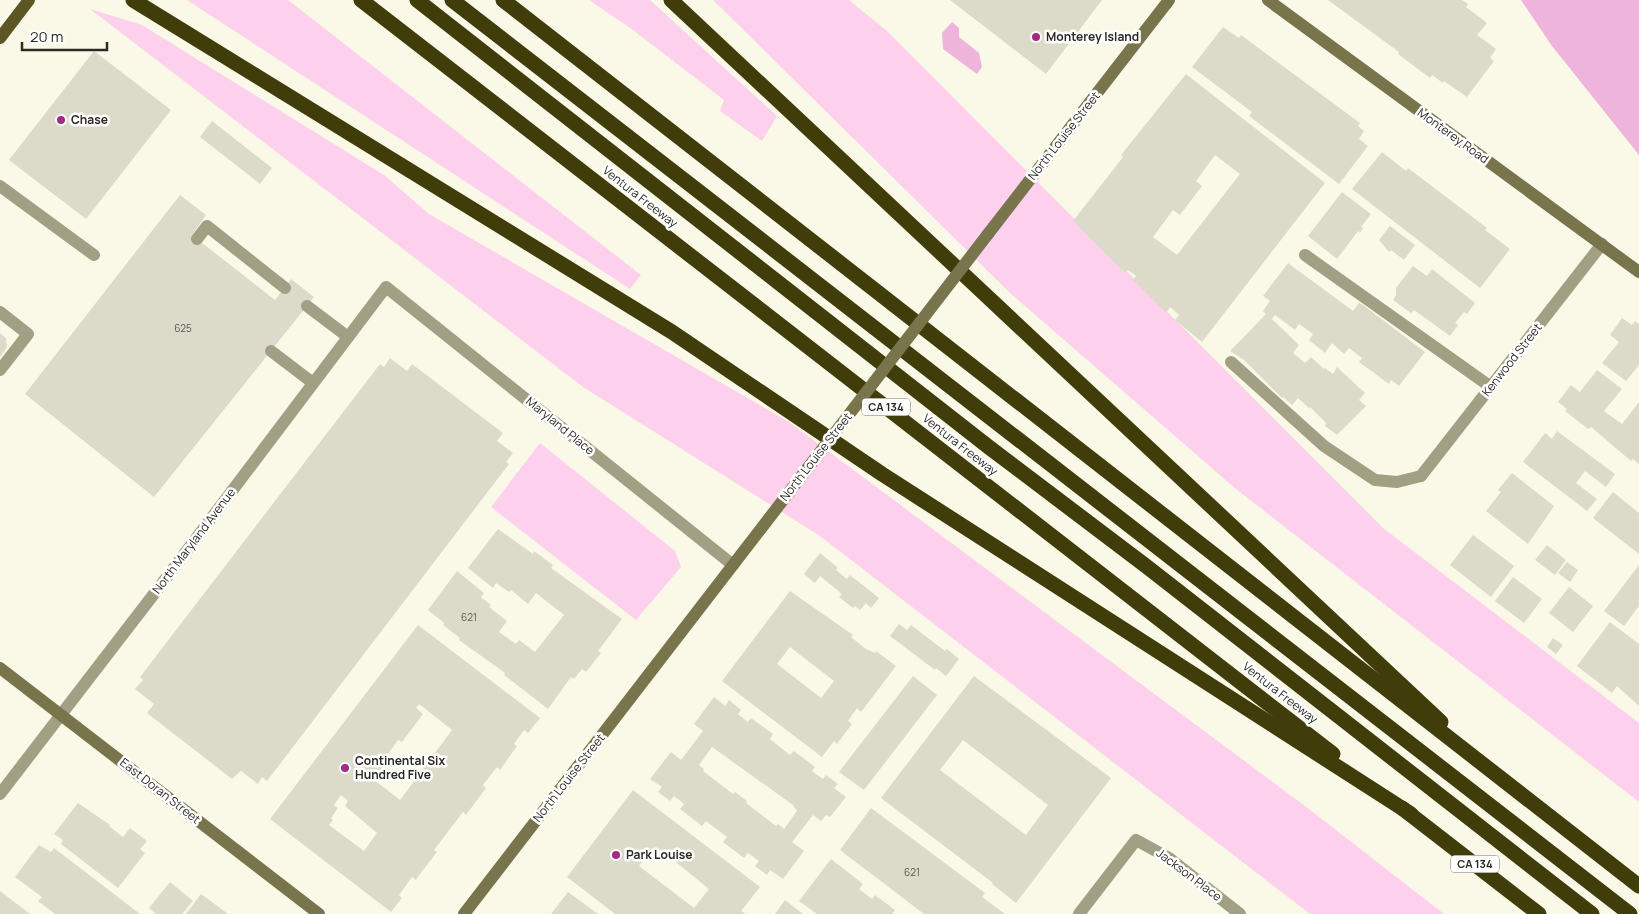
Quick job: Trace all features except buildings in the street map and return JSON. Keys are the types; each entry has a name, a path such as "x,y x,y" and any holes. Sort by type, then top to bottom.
{"highway":[{"path":"133,0 672,332 882,474 1411,814"},
{"name":"Ventura Freeway","path":"362,0 1540,914"},
{"path":"417,0 990,448 1146,566 1592,914"},
{"path":"452,0 1630,914"},
{"path":"503,0 1639,886"},
{"path":"671,0 1511,788"}],"main road":[{"path":"0,38 29,0"}],"street":[{"name":"North Louise Street","path":"464,914 1169,0"},
{"name":"Monterey Road","path":"1268,0 1639,272"},
{"path":"0,186 94,255"},
{"path":"197,239 207,226 285,288"},
{"name":"Kenwood Street","path":"1231,362 1324,446 1375,480 1397,482 1421,476 1602,244"},
{"path":"1305,255 1491,387"},
{"name":"North Maryland Avenue","path":"0,794 386,287"},
{"name":"Maryland Place","path":"386,287 733,565"},
{"path":"307,306 348,337"},
{"path":"0,312 28,334 0,370"},
{"path":"271,350 313,384"},
{"name":"East Doran Street","path":"0,668 320,914"},
{"name":"Jackson Place","path":"1079,914 1136,840 1169,858 1240,914"}],"shaded area":[{"path":"187,0 288,0 641,275 630,289"},
{"path":"589,0 650,0 777,116 762,141 720,111 724,100 633,30"},
{"path":"713,0 849,0 887,31 1383,528 1639,723 1639,802 1236,489 1010,293"},
{"path":"1521,0 1639,0 1639,155 1552,46"},
{"path":"90,9 142,25 384,175 429,214 789,422 1309,809 1444,914 1310,914 820,536 583,387"},
{"path":"952,22 959,28 959,37 979,53 982,67 977,74 943,49 942,33"},
{"path":"540,443 675,551 681,567 636,620 491,507"}],"place":[{"name":"Monterey Island","path":"1036,37"},
{"name":"Chase","path":"61,120"},
{"name":"Continental Six Hundred Five","path":"345,768"},
{"name":"Park Louise","path":"616,855"}]}
